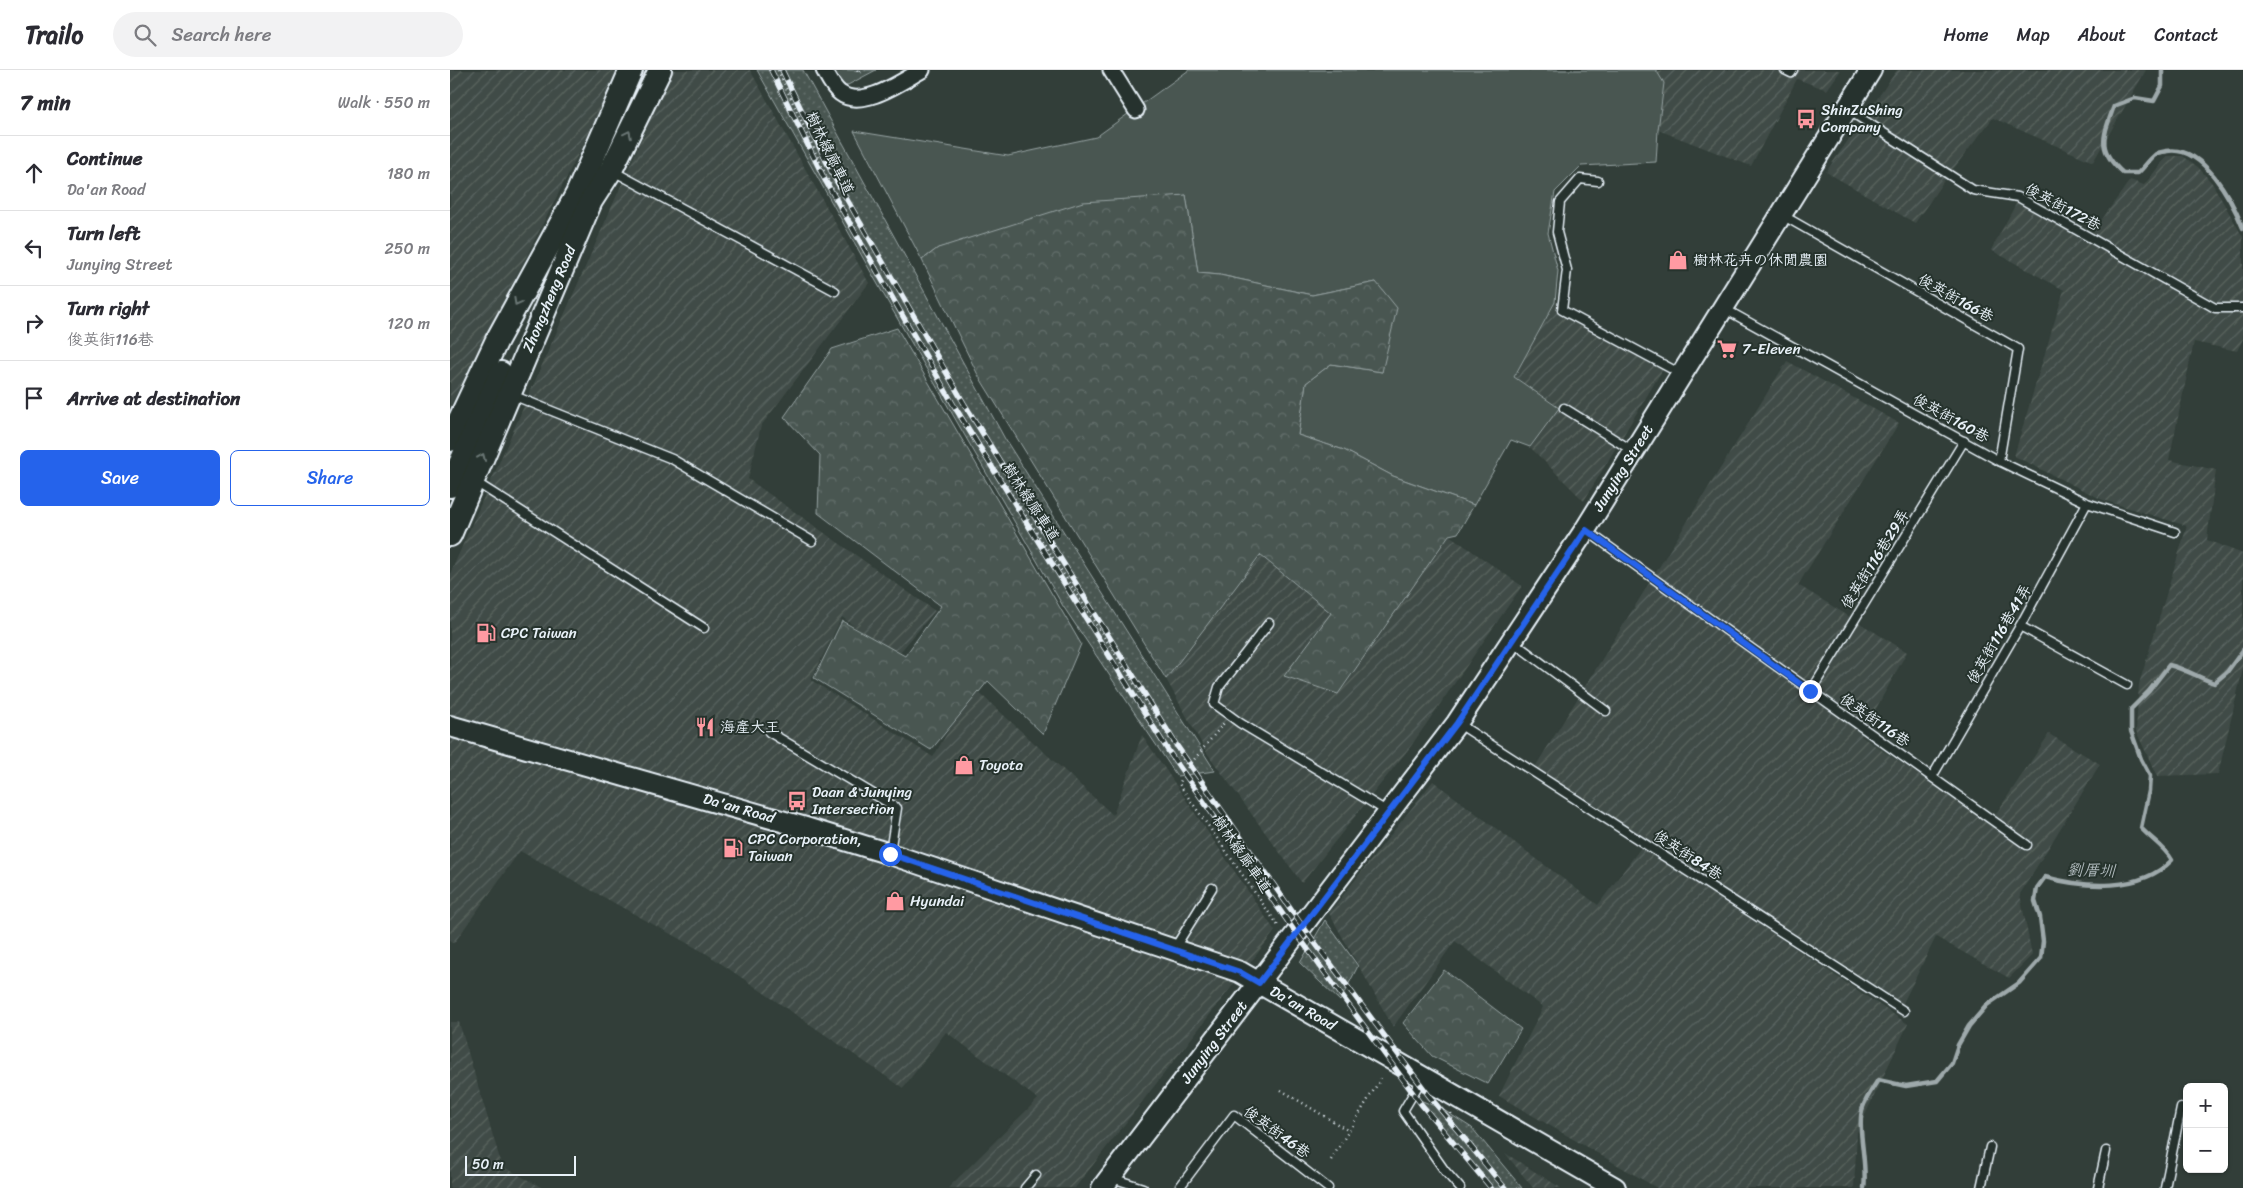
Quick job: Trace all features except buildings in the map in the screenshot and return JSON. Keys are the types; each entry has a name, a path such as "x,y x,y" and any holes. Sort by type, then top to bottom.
{"main road":[{"name":"Zhongzheng Road","path":"450,535 459,481 508,394 631,70"},
{"name":"Zhongzheng Road","path":"450,440 497,340 584,197 611,170 660,70"},
{"path":"459,481 545,281 584,197"}],"street":[{"path":"824,70 840,93 855,99 870,97 922,70"},
{"path":"1111,70 1136,110"},
{"name":"Junying Street","path":"1106,1183 1457,723 1586,530 1782,216 1865,76"},
{"name":"Da'an Road","path":"450,726 806,828 890,854 1240,972 1424,1076 1615,1188"}],"lane":[{"path":"1786,70 1791,73 1793,70"},
{"name":"俊英街172巷","path":"1847,109 1973,190 2018,197 2215,308 2243,308"},
{"path":"611,170 835,290"},
{"path":"1598,181 1580,179 1560,202 1557,232 1567,270 1562,310 1682,374"},
{"name":"俊英街166巷","path":"1782,216 2018,349 1999,461"},
{"name":"俊英街160巷","path":"1723,308 1999,461 2087,503 2175,532"},
{"path":"508,394 672,459 812,541"},
{"path":"1564,408 1634,452"},
{"name":"俊英街116巷29弄","path":"1810,691 1964,441"},
{"path":"459,481 704,628"},
{"name":"俊英街116巷41弄","path":"1932,777 2020,626 2087,503"},
{"name":"俊英街116巷","path":"1586,530 2027,845"},
{"path":"1268,623 1220,687 1214,704 1230,716 1388,812"},
{"path":"2020,626 2127,685"},
{"path":"1512,641 1606,711"},
{"name":"俊英街84巷","path":"1457,723 1904,1011"},
{"path":"769,732 896,808 890,854"},
{"path":"1174,949 1212,888"},
{"path":"1424,1076 1403,1111 1445,1171 1460,1188"},
{"path":"2165,1188 2181,1108"},
{"name":"俊英街46巷","path":"1179,1188 1234,1114 1328,1188"},
{"path":"1981,1188 1990,1147"},
{"path":"2098,1188 2106,1151"},
{"path":"1025,1188 1036,1176"},
{"path":"1106,1183 1143,1188"}],"path":[{"name":"樹林綠廊車道","path":"778,70 829,182 946,392 1188,767 1179,784 1279,928"},
{"path":"857,70 859,73 865,70"},
{"path":"1188,767 1230,716"},
{"path":"1331,1160 1392,1058"},
{"path":"1281,1090 1349,1131"},
{"path":"1450,1109 1453,1122 1506,1188"}],"shaded area":[{"path":"450,70 617,70 603,106 450,406"},
{"path":"672,70 750,70 869,283 761,426 748,479 935,611 895,658 842,617 811,680 933,757 974,688 1113,815 1142,735 1275,931 1075,1188 948,1188 1038,1099 946,1032 903,1088 707,954 520,851 454,943 450,942 450,574"},
{"path":"1656,70 1841,70 1827,90 1797,79 1751,166 1658,130 1664,83"},
{"path":"1897,70 2146,70 2093,162 1993,118 1943,182 1915,223 1826,172"},
{"path":"2167,156 2183,156 2198,167 2212,183 2243,237 2243,339 2237,351 2194,342 2169,460 2216,470 2207,540 2243,554 2243,669 2218,774 2157,776 2136,731 2139,684 2187,526 2103,500 2014,456 2064,290 1991,250 2017,202 2086,242 2130,180 2144,185"},
{"path":"1555,302 1663,369 1584,501 1530,447 1559,408 1514,377"},
{"path":"1787,361 1899,423 1798,585 1907,652 1861,736 1990,823 2049,734 2100,764 2020,894 2032,955 2009,978 1936,937 1902,1005 1535,767"},
{"path":"1449,535 1522,586 1411,746 1302,883 1207,753 1166,679 1260,555 1331,613 1338,694"},
{"path":"1433,781 1598,905 1642,846 1908,1024 1857,1132 1854,1188 1657,1188 1499,1096 1543,1007 1455,941 1393,1027 1329,913"},
{"path":"450,1022 459,1022 502,1166 543,1188 450,1188"},
{"path":"1505,1153 1561,1188 1533,1188"}],"green space":[{"path":"757,70 803,70 1005,439 1215,771 1177,776 1063,606"},
{"path":"819,70 876,70 831,94"},
{"path":"1189,70 1656,70 1664,83 1656,162 1581,166 1555,192 1548,233 1558,271 1555,302 1514,377 1559,408 1530,447 1511,440 1474,505 1393,476 1344,450 1298,435 1306,383 1331,364 1382,372 1376,282 1312,295 1220,275 1198,273 1186,195 938,248 922,260 854,131 1008,156 1096,137"},
{"path":"1186,195 1198,273 1220,275 1312,295 1376,282 1397,308 1382,372 1331,364 1306,383 1298,435 1344,450 1393,476 1474,505 1458,533 1449,535 1338,694 1284,676 1331,613 1260,555 1166,679 978,375 922,260 938,248 1083,202"},
{"path":"897,328 1081,644 1043,734 988,681 931,750 814,678 842,621 905,656 941,606 818,513 820,455 784,417 832,349"},
{"path":"1325,920 1358,966 1340,1001 1300,963"},
{"path":"1444,970 1521,1029 1488,1084 1432,1056 1403,1023"},
{"path":"1420,1100 1442,1109 1472,1128 1522,1188 1490,1188"}],"waterway":[{"name":"劉厝圳","path":"2162,70 2162,86 2154,101 2135,98 2114,106 2104,142 2109,157 2114,165 2123,173 2138,173 2156,154 2167,151 2180,151 2193,157 2204,165 2224,190 2243,228"},
{"name":"劉厝圳","path":"1864,1188 1865,1168 1861,1135 1861,1115 1870,1093 1878,1080 1906,1086 1937,1081 1952,1063 1958,1045 1969,1026 1987,1005 2019,983 2041,958 2043,941 2040,917 2035,901 2037,888 2045,877 2077,883 2112,885 2145,878 2172,860 2162,847 2141,828 2149,791 2150,776 2141,759 2131,731 2131,709 2149,691 2169,665 2214,683 2227,672 2243,650"}],"railway":[{"path":"771,70 825,180 956,409 1169,752 1293,929 1421,1104 1491,1188"},
{"path":"782,70 834,177 965,405 1177,746 1301,924 1430,1097 1505,1188"}],"place":[{"name":"ShinZuShing Company","path":"1806,119"},
{"name":"樹林花卉の休閒農園","path":"1678,260"},
{"name":"7-Eleven","path":"1727,349"},
{"name":"CPC Taiwan","path":"486,633"},
{"name":"海產大王","path":"705,727"},
{"name":"Toyota","path":"964,765"},
{"name":"Daan & Junying Intersection","path":"797,801"},
{"name":"CPC Corporation, Taiwan","path":"733,848"},
{"name":"Hyundai","path":"895,901"}],"route":[{"path":"890,854 1240,972 1259,983 1457,723 1586,530 1810,691"}]}
